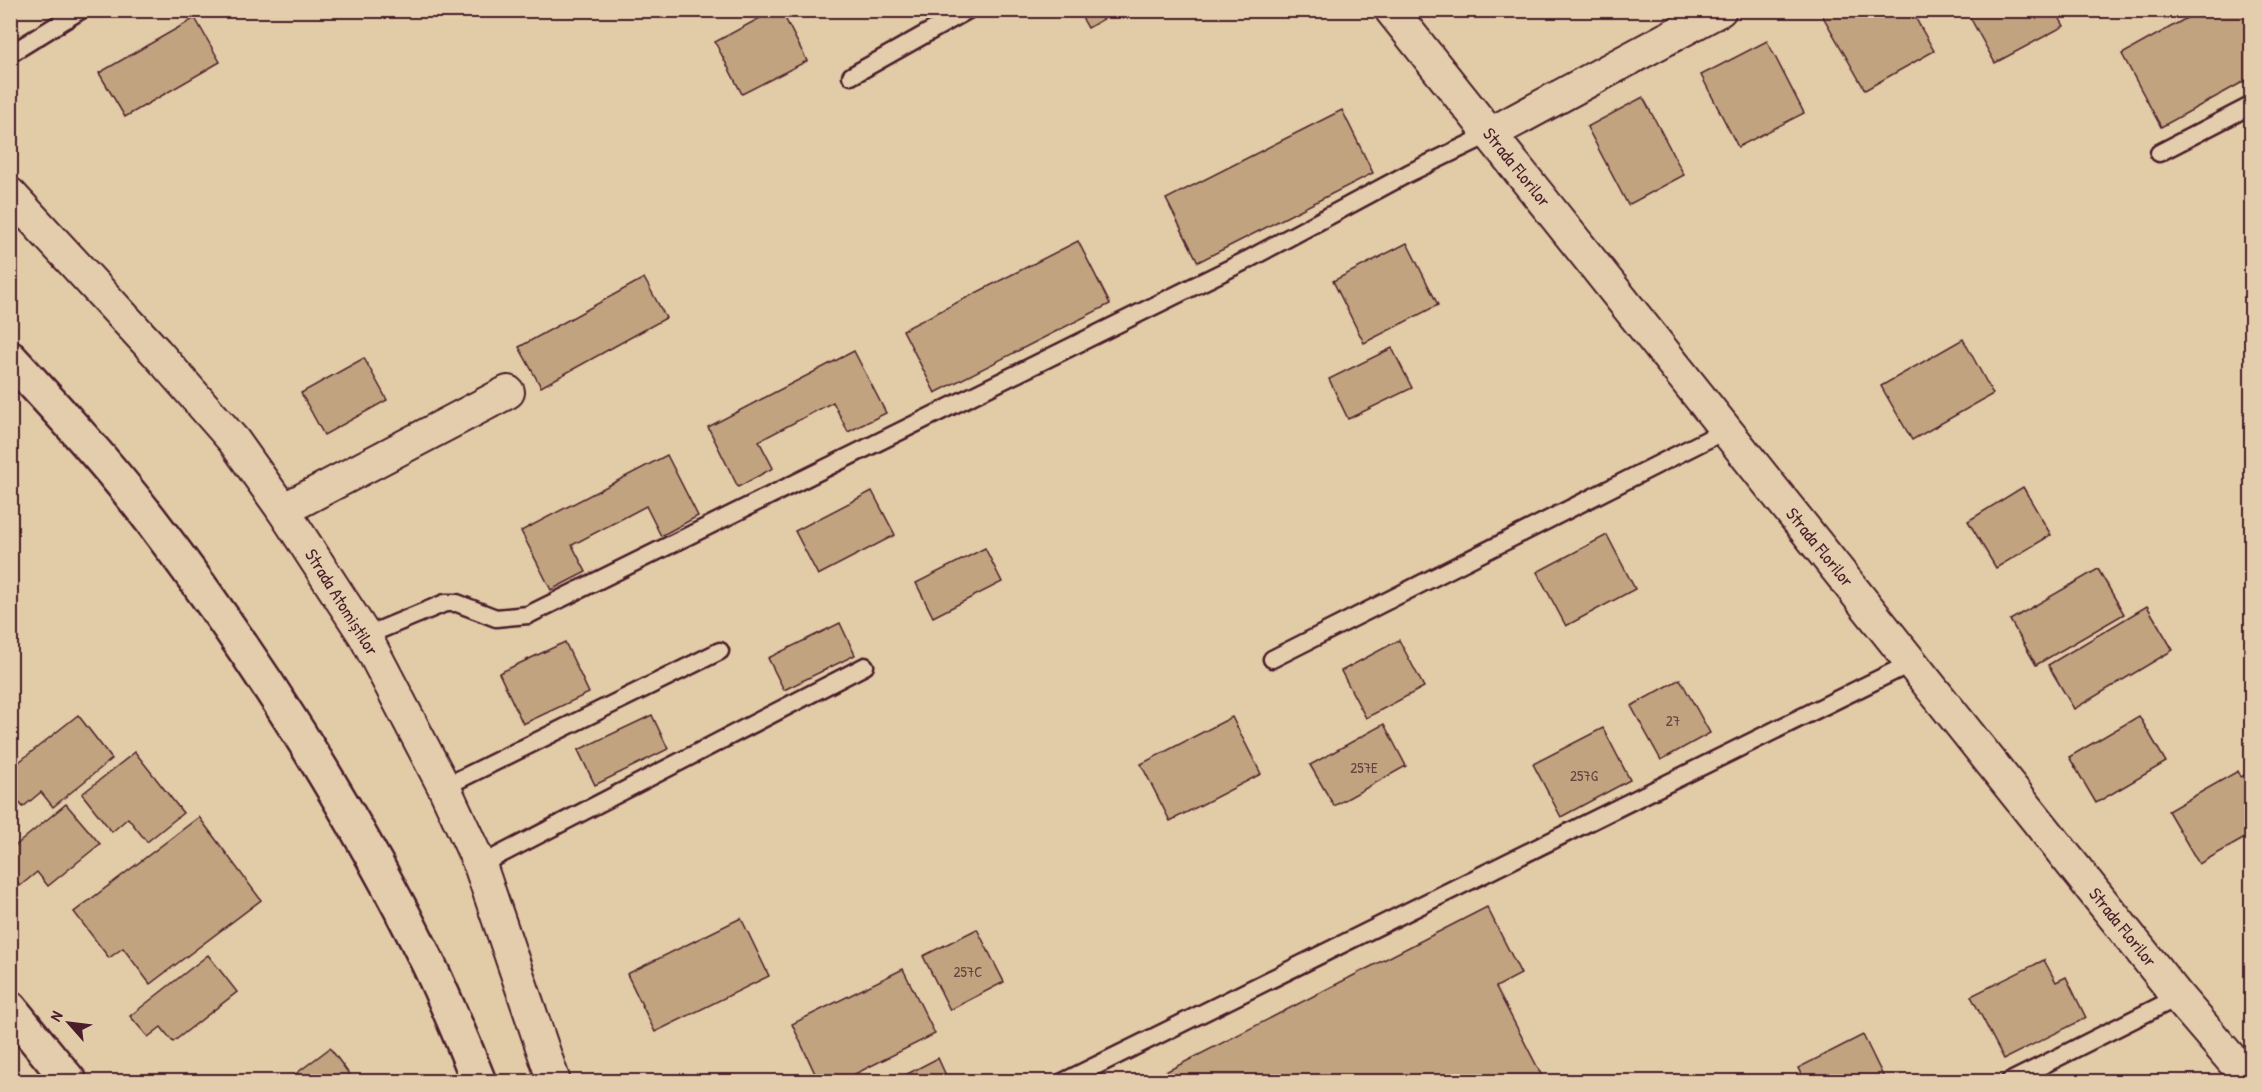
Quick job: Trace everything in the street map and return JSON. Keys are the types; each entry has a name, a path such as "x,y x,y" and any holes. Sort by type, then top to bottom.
{"main road":[{"path":"10,358 78,431 150,519 212,603 270,689 327,780 388,885 429,966 479,1082"},
{"path":"10,1008 70,1082"}],"street":[{"name":"Strada Florilor","path":"1391,10 2178,997 2251,1082"},
{"path":"1490,134 1720,10"},
{"name":"Strada Atomiștilor","path":"10,194 156,352 234,441 284,510 365,636 444,787 480,865 554,1082"},
{"path":"284,510 508,392"}],"lane":[{"path":"10,54 81,10"},
{"path":"851,76 968,10"},
{"path":"2159,153 2252,105"},
{"path":"365,636 445,603 457,603 496,618 528,615 1246,260 1408,173 1490,134"},
{"path":"1272,659 1726,430"},
{"path":"444,787 720,651"},
{"path":"1063,1082 1911,663"},
{"path":"480,865 865,666"},
{"path":"2009,1082 2178,997"}],"building":[{"path":"775,10 781,10 807,61 742,94 715,42"},
{"path":"1078,10 1119,10 1088,28"},
{"path":"1826,10 1911,10 1934,51 1865,90 1821,13"},
{"path":"1966,10 2055,10 2064,26 1995,63"},
{"path":"2201,10 2252,10 2252,77 2161,127 2122,54"},
{"path":"195,18 220,62 125,117 99,73"},
{"path":"1767,41 1804,113 1738,147 1701,75"},
{"path":"1643,97 1684,175 1628,205 1587,127"},
{"path":"1342,110 1373,173 1198,262 1166,199"},
{"path":"1078,241 1110,304 935,393 903,330"},
{"path":"1407,243 1438,305 1364,343 1333,281"},
{"path":"644,278 666,318 541,387 519,347"},
{"path":"1963,339 1993,394 1912,440 1881,386"},
{"path":"1392,348 1412,388 1348,419 1329,379"},
{"path":"854,351 886,413 848,432 833,402 759,441 773,468 738,487 708,427"},
{"path":"364,358 387,400 324,435 301,393"},
{"path":"667,455 698,516 661,536 646,506 572,545 586,572 551,590 521,531"},
{"path":"2023,487 2051,535 1996,568 1968,521"},
{"path":"872,491 895,535 818,575 795,531"},
{"path":"1607,535 1635,589 1566,626 1537,572"},
{"path":"985,548 1002,582 933,617 916,583"},
{"path":"2098,569 2124,614 2036,665 2010,620"},
{"path":"2147,606 2173,650 2074,709 2048,665"},
{"path":"840,623 855,655 784,690 768,658"},
{"path":"1399,640 1424,687 1366,718 1341,671"},
{"path":"565,642 589,693 523,724 499,673"},
{"path":"1680,679 1710,733 1661,760 1631,706"},
{"path":"78,715 112,759 53,807 41,792 23,807 10,792 10,769"},
{"path":"652,715 668,749 595,785 578,750"},
{"path":"2139,716 2166,762 2096,803 2069,757"},
{"path":"1232,717 1261,774 1170,821 1141,764"},
{"path":"1384,724 1406,766 1334,806 1310,765"},
{"path":"1603,728 1630,780 1561,817 1533,764"},
{"path":"135,752 183,813 147,842 128,818 112,832 82,794"},
{"path":"2238,771 2241,777 2252,771 2252,834 2199,864 2168,811"},
{"path":"66,804 100,844 48,886 37,872 20,886 10,875 10,850"},
{"path":"199,817 261,900 150,984 123,948 109,958 74,912"},
{"path":"1487,907 1521,974 1496,987 1543,1078 1537,1082 1146,1082"},
{"path":"741,918 769,976 655,1032 627,974"},
{"path":"977,929 1004,982 950,1010 923,956"},
{"path":"208,955 237,992 173,1042 161,1027 148,1037 130,1016"},
{"path":"2044,960 2056,982 2066,977 2086,1018 2004,1059 1971,996"},
{"path":"903,969 935,1034 839,1082 819,1082 792,1024"},
{"path":"1863,1035 1886,1082 1805,1082 1798,1068"},
{"path":"330,1048 355,1082 285,1082"},
{"path":"938,1058 949,1082 892,1082"}]}
